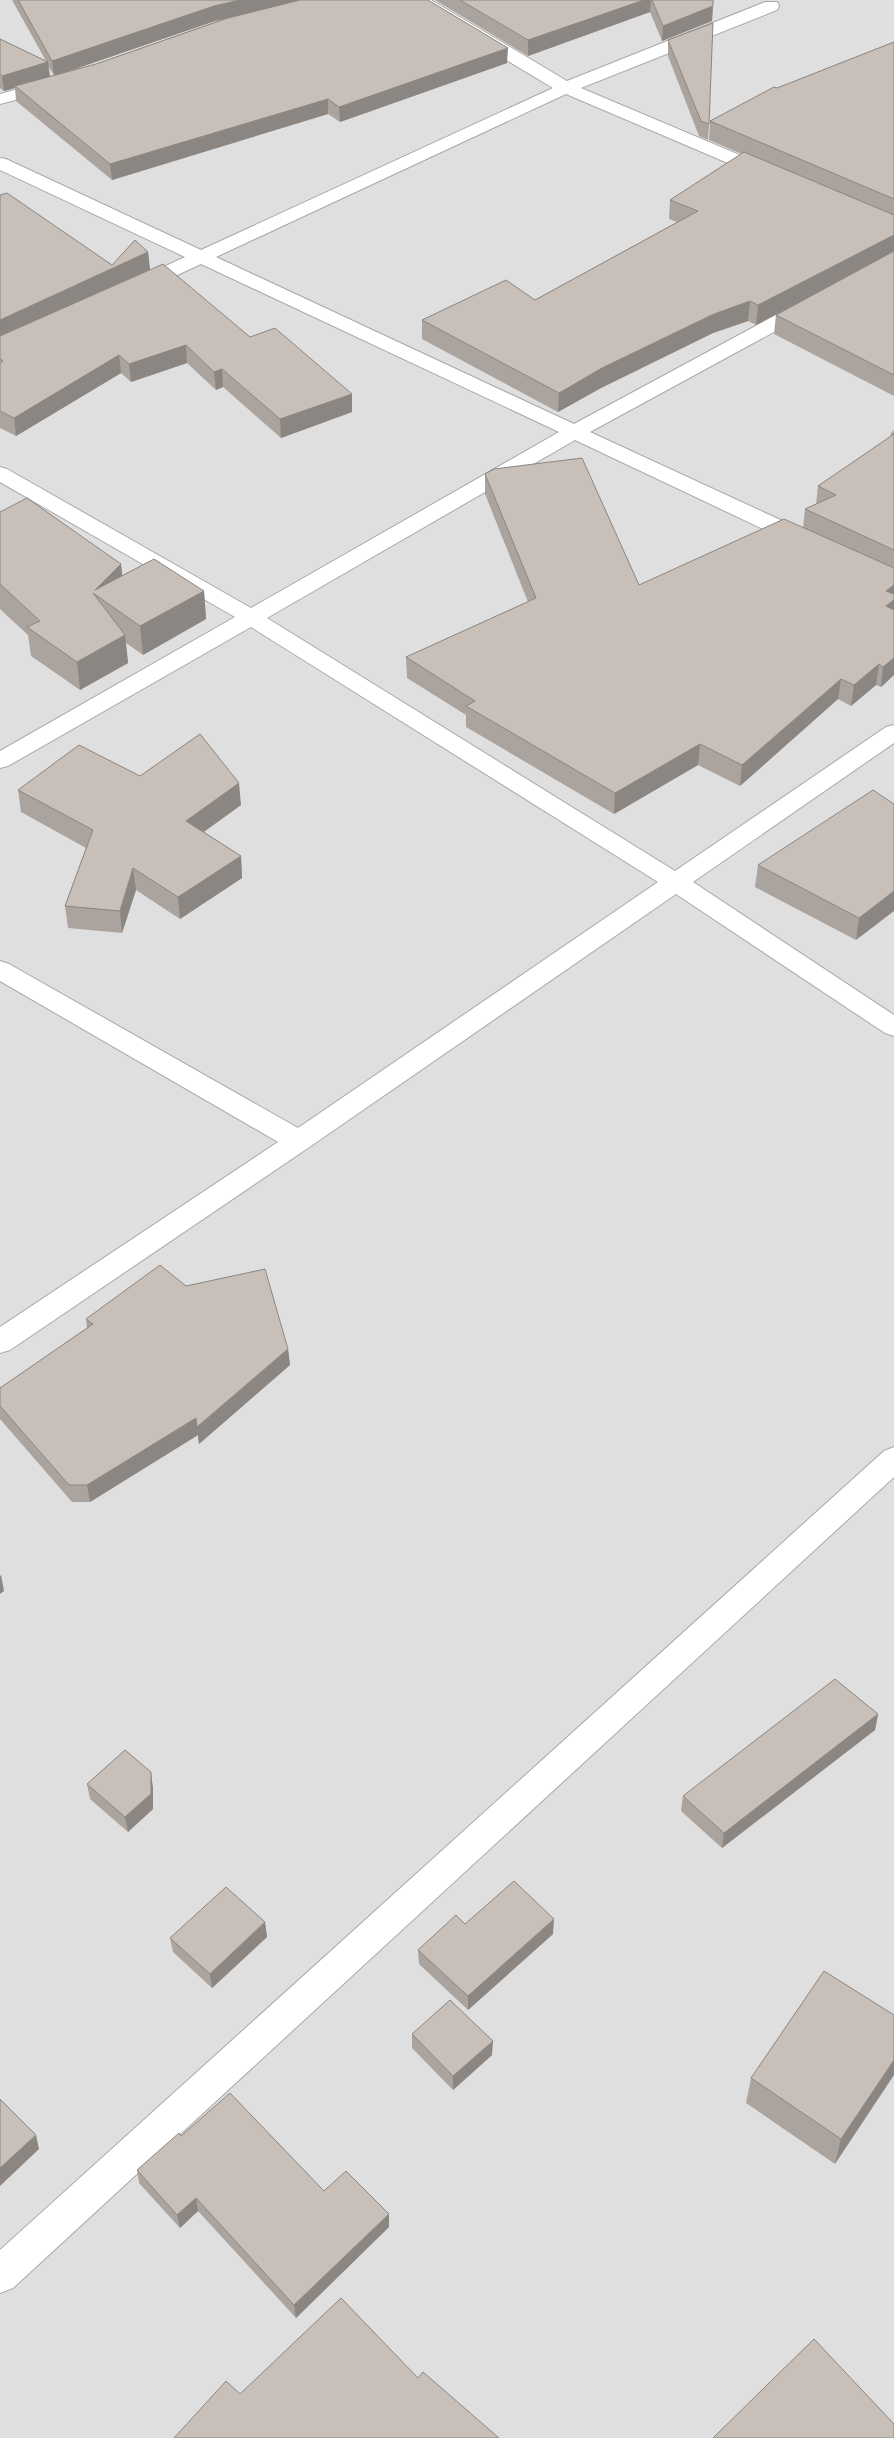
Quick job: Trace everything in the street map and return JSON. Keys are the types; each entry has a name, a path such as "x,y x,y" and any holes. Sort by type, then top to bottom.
{"street":[{"path":"419,0 566,88 785,181"},
{"path":"122,293 566,88 771,6"},
{"path":"0,100 64,81"},
{"path":"0,163 576,431 823,549"},
{"path":"0,761 576,431 825,296"},
{"path":"0,473 252,618 675,882 894,1027"},
{"path":"0,1342 299,1141 894,732"},
{"path":"0,970 299,1141"},
{"path":"0,2275 894,1459"}],"shaded area":[{"path":"0,0 894,0 894,2438 0,2438"}],"building":[{"path":"18,0 240,0 214,6 52,61"},
{"path":"300,0 428,0 508,48 339,107 328,99 110,164 15,86 96,64 228,18"},
{"path":"460,0 644,0 528,40"},
{"path":"652,0 713,0 713,6 663,26"},
{"path":"713,23 709,124 701,121 668,40"},
{"path":"0,39 48,62 2,76 0,74"},
{"path":"894,42 894,199 710,121 774,87 777,88"},
{"path":"744,152 894,215 894,235 758,305 750,301 714,314 602,368 559,393 422,320 506,280 535,300 698,211 670,200"},
{"path":"7,193 112,265 135,240 148,252 0,320 0,195"},
{"path":"894,251 894,375 776,315"},
{"path":"163,264 250,337 275,328 352,394 280,419 222,369 214,372 186,345 129,364 119,355 14,418 0,411 0,363 3,361 0,359 0,336"},
{"path":"894,434 894,550 805,509 836,495 818,486"},
{"path":"582,458 639,585 784,519 894,568 894,585 886,591 894,594 894,600 886,606 894,610 894,658 883,667 879,664 854,685 841,679 742,765 700,744 615,793 466,706 475,701 406,657 536,598 485,474 494,469"},
{"path":"27,498 121,564 95,590 154,559 204,591 140,626 93,593 125,635 77,662 27,627 40,621 0,584 0,512"},
{"path":"200,734 239,783 186,821 241,856 178,897 133,868 120,911 65,906 93,830 18,790 79,745 140,776"},
{"path":"873,790 894,804 894,891 859,918 758,865"},
{"path":"160,1265 186,1286 265,1269 288,1349 197,1427 196,1418 87,1485 69,1485 0,1406 0,1388 93,1324 86,1319"},
{"path":"835,1679 878,1714 724,1833 683,1796"},
{"path":"125,1750 151,1772 151,1794 125,1817 87,1784"},
{"path":"514,1881 554,1919 468,1996 418,1950 456,1915 465,1924"},
{"path":"226,1887 265,1922 210,1974 170,1938"},
{"path":"824,1971 894,2015 894,2060 841,2139 751,2078"},
{"path":"450,2000 493,2041 453,2076 412,2034"},
{"path":"230,2093 324,2191 346,2171 389,2214 294,2305 196,2198 177,2215 137,2170 179,2133 181,2136"},
{"path":"0,2099 36,2135 0,2168"},
{"path":"341,2298 418,2378 423,2372 499,2438 174,2438 226,2381 240,2394"},
{"path":"814,2339 894,2424 894,2438 713,2438"}]}
